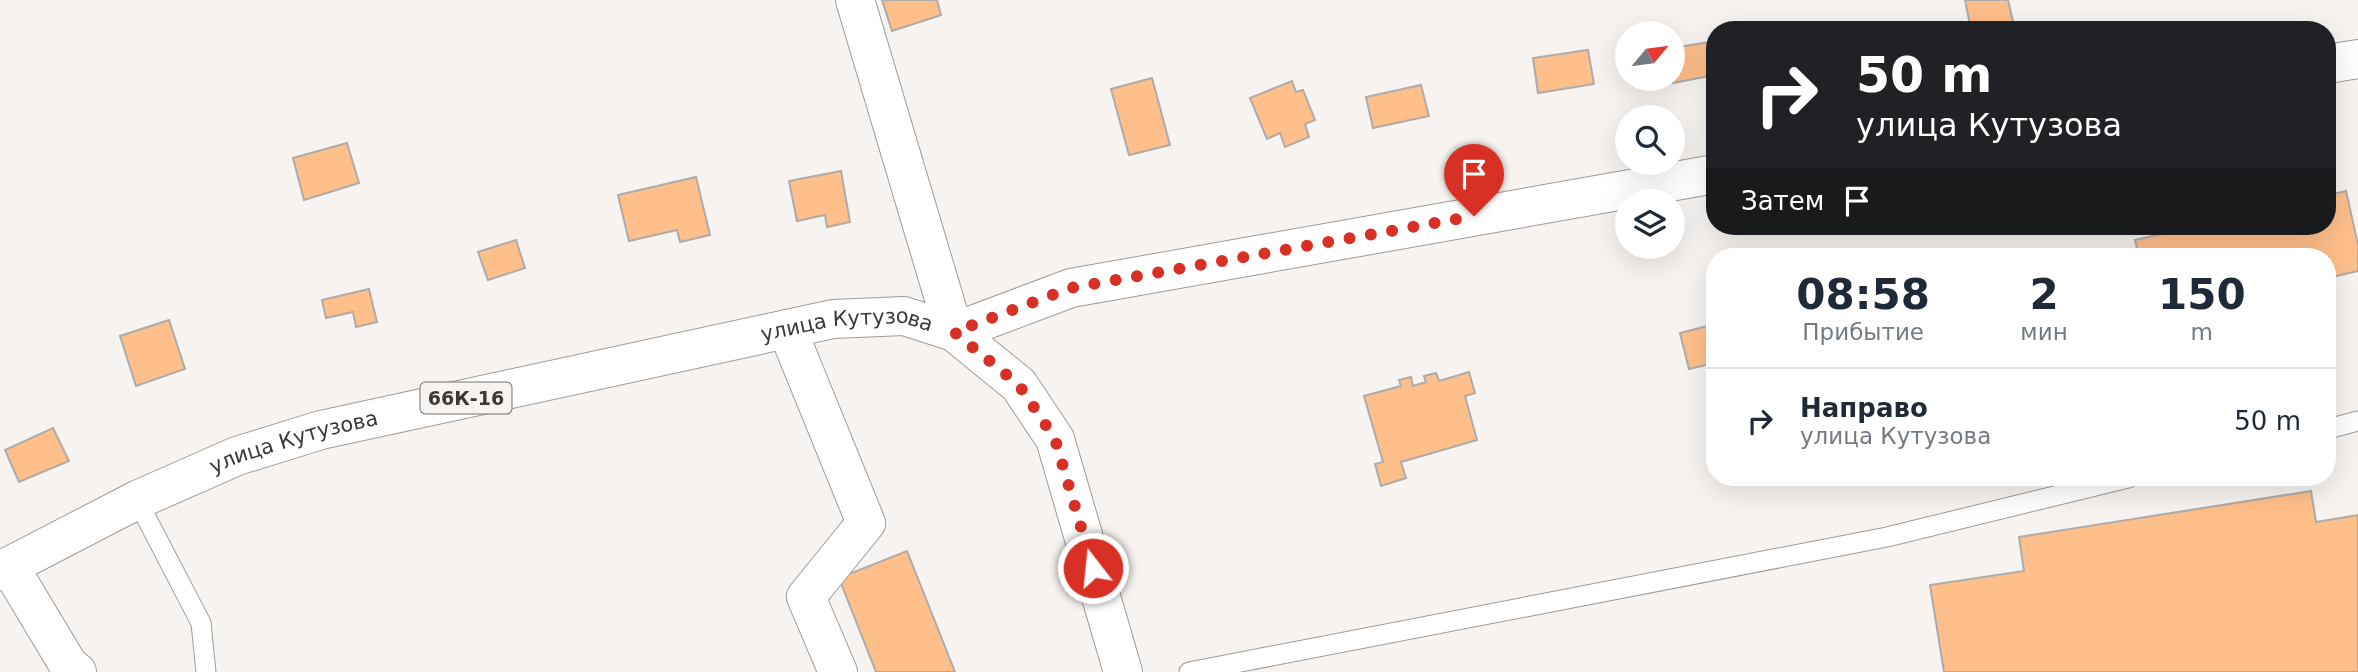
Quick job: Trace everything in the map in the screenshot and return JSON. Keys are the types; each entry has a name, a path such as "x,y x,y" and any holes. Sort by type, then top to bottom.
{"street":[{"path":"855,0 954,332"},
{"path":"2336,63 2358,59"},
{"name":"улица Кутузова","path":"5,568 137,500 237,456 321,430 833,319 904,316 954,332 1071,288 1706,176"},
{"path":"787,329 866,523 806,597 838,672"},
{"name":"66К-16","path":"954,332 1019,385 1055,439 1123,672"},
{"path":"5,568 69,666 77,672"}],"lane":[{"path":"2336,427 2358,421"},
{"path":"1189,672 1887,537 2095,486"},
{"path":"137,500 201,623 206,672"}],"building":[{"path":"882,0 937,0 941,15 892,31"},
{"path":"1965,0 2008,0 2013,21 1969,21"},
{"path":"1706,42 1706,77 1685,81 1685,46"},
{"path":"1588,50 1594,84 1538,93 1533,58"},
{"path":"1152,78 1170,145 1129,155 1111,89"},
{"path":"1292,81 1296,92 1303,90 1315,120 1305,124 1309,137 1285,147 1280,133 1267,139 1250,98"},
{"path":"1421,85 1429,116 1373,128 1366,97"},
{"path":"347,143 359,183 304,200 293,158"},
{"path":"841,171 850,222 827,227 825,215 797,221 789,181"},
{"path":"696,177 710,235 680,242 677,230 629,241 618,195"},
{"path":"2346,191 2358,245 2358,271 2336,276 2336,248 2137,248 2135,240 2157,235 2336,235 2336,193"},
{"path":"516,240 525,268 488,280 478,252"},
{"path":"369,289 377,322 356,327 353,312 326,318 322,300"},
{"path":"169,320 185,369 136,386 120,336"},
{"path":"1706,326 1706,365 1689,369 1680,333"},
{"path":"1469,372 1475,393 1465,396 1477,440 1401,462 1406,478 1381,486 1375,464 1383,462 1364,396 1401,386 1399,380 1411,377 1413,386 1426,382 1424,376 1436,373 1439,381"},
{"path":"53,428 69,461 19,482 5,450"},
{"path":"2311,491 2316,522 2358,515 2358,672 1944,672 1930,585 2024,571 2019,537"},
{"path":"907,551 955,672 876,672 839,578"}],"route":[{"path":"1093,568 1055,439 1019,385 954,332 1071,288 1474,216"}]}
